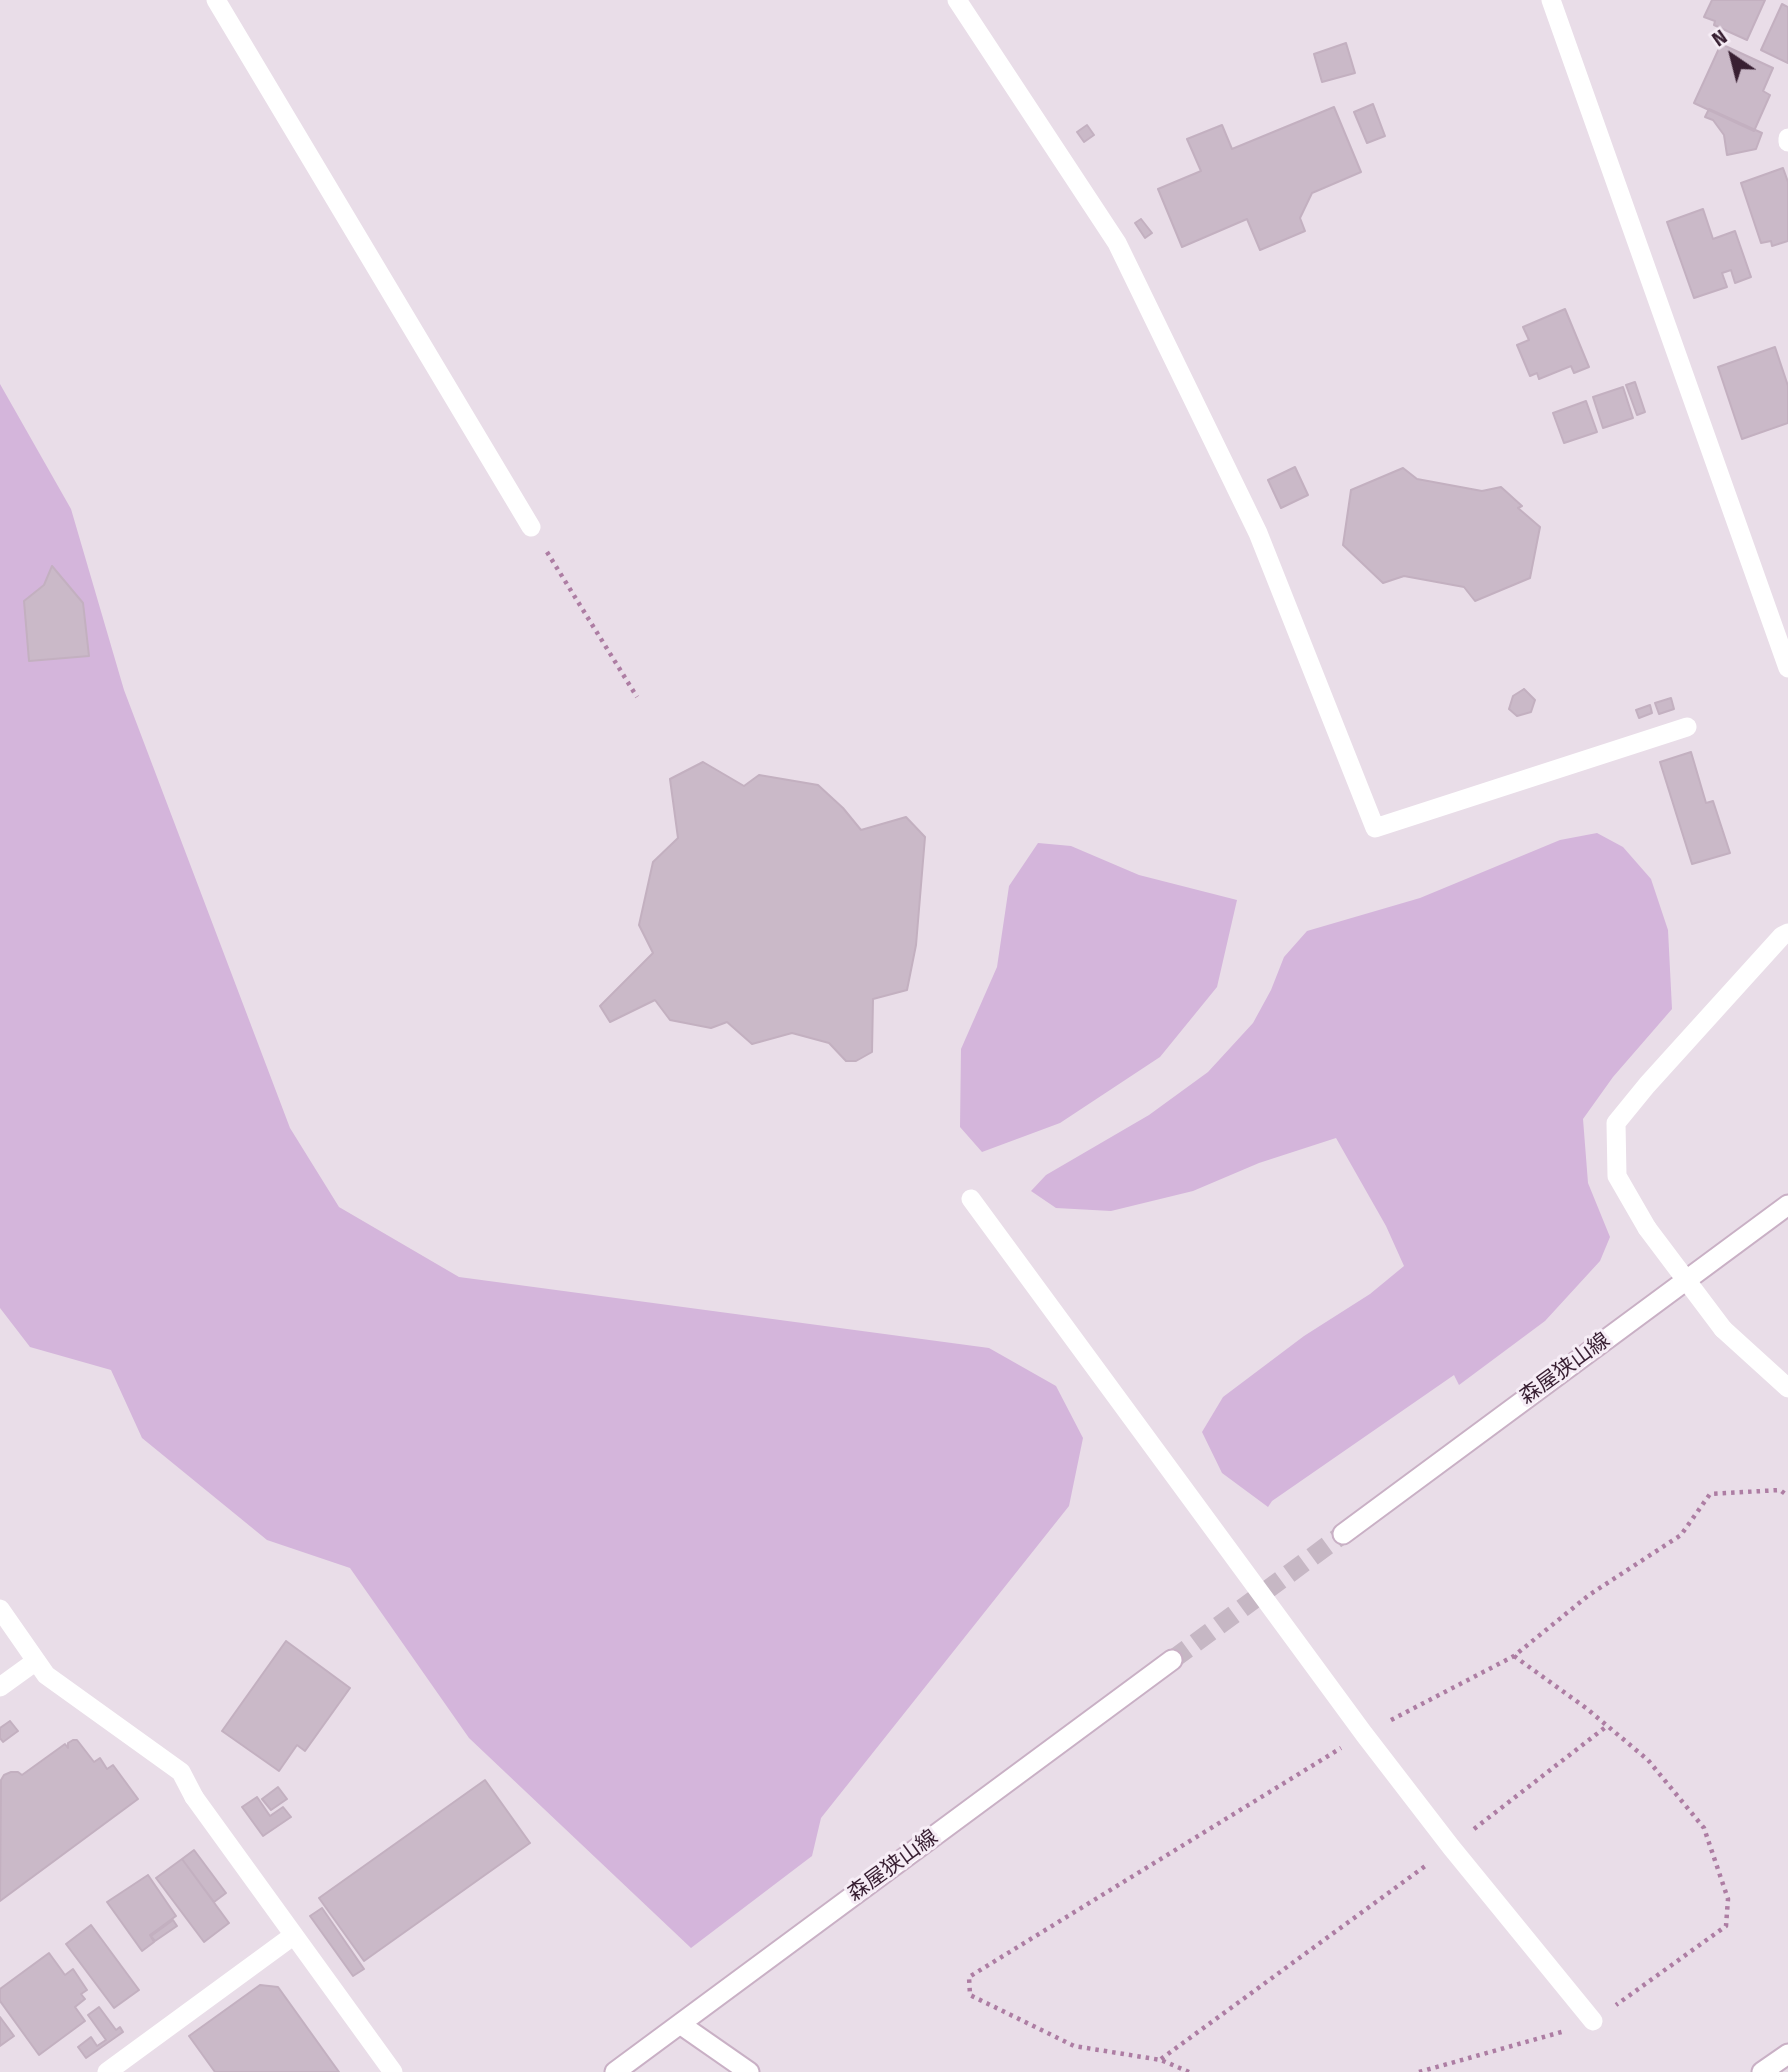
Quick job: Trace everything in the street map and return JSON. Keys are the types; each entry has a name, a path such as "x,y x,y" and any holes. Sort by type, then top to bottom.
{"main road":[{"path":"216,0 531,527"},
{"path":"957,0 1117,243 1258,533 1375,828 1687,727"},
{"path":"1551,0 1788,667"},
{"path":"1788,933 1782,936 1647,1084 1616,1123 1617,1176 1647,1228 1723,1329 1788,1388"},
{"path":"971,1199 1364,1734 1451,1847 1593,2021"},
{"name":"森屋狭山線","path":"1343,1534 1788,1205"},
{"path":"0,1609 46,1675 181,1772 194,1797 393,2072"},
{"name":"森屋狭山線","path":"615,2072 1172,1660"},
{"path":"0,1687 36,1661"},
{"path":"107,2072 294,1935"},
{"path":"680,2024 748,2072"},
{"path":"1762,2072 1788,2054"}],"path":[{"path":"531,527 637,697"},
{"path":"1189,2072 1160,2060 1074,2046 970,1995 969,1977 1364,1734 1514,1656 1590,1595 1681,1535 1710,1494 1780,1490 1788,1496"},
{"path":"1419,2072 1593,2021 1726,1927 1728,1899 1704,1828 1648,1760 1587,1708 1514,1656"},
{"path":"1160,2060 1451,1847 1607,1726"}],"shaded area":[{"path":"0,384 71,509 124,690 290,1128 339,1207 459,1277 989,1348 1056,1386 1083,1438 1069,1506 821,1818 812,1856 691,1948 469,1738 350,1568 267,1540 142,1438 111,1370 30,1347 0,1308"},
{"path":"1597,833 1623,847 1651,879 1668,930 1672,1009 1613,1077 1583,1119 1588,1183 1610,1237 1600,1261 1545,1321 1459,1385 1454,1375 1272,1501 1268,1507 1222,1473 1202,1432 1223,1397 1304,1336 1370,1294 1404,1266 1386,1226 1336,1138 1259,1163 1193,1191 1111,1211 1056,1208 1031,1191 1046,1175 1149,1115 1208,1072 1253,1023 1271,990 1284,957 1307,931 1420,898 1560,840"},
{"path":"1038,843 1071,846 1139,875 1237,900 1217,987 1160,1057 1060,1123 982,1152 960,1127 961,1049 997,967 1009,886"}],"building":[{"path":"1712,0 1765,0 1747,40 1714,25 1715,21 1704,17"},
{"path":"1782,4 1788,7 1788,63 1761,50"},
{"path":"1346,43 1355,73 1322,82 1314,54"},
{"path":"1721,44 1773,68 1763,91 1770,95 1754,131 1694,103"},
{"path":"1373,104 1385,136 1367,143 1354,112"},
{"path":"1334,107 1361,172 1312,193 1300,218 1305,231 1260,250 1247,219 1182,247 1158,189 1201,171 1187,139 1222,125 1232,149"},
{"path":"1709,109 1762,133 1756,149 1727,155 1724,135 1713,120 1705,117"},
{"path":"1087,125 1094,135 1084,142 1077,132"},
{"path":"1783,168 1788,182 1788,241 1772,246 1771,241 1761,243 1741,183"},
{"path":"1703,209 1713,239 1735,231 1751,277 1735,283 1731,270 1722,273 1727,287 1694,298 1667,222"},
{"path":"1141,219 1152,233 1145,238 1135,223"},
{"path":"1565,309 1589,367 1574,373 1571,366 1539,379 1537,373 1530,376 1517,345 1529,340 1523,327"},
{"path":"1775,347 1788,386 1788,423 1742,439 1718,367"},
{"path":"1635,382 1645,412 1637,415 1626,385"},
{"path":"1623,387 1633,418 1603,428 1593,397"},
{"path":"1586,401 1597,432 1564,443 1553,413"},
{"path":"1295,467 1308,495 1281,508 1268,480"},
{"path":"1403,468 1417,479 1482,491 1501,487 1522,506 1518,508 1540,527 1530,578 1475,601 1464,587 1404,576 1383,583 1343,545 1351,490"},
{"path":"52,566 83,603 89,656 29,661 24,601 44,585"},
{"path":"1524,689 1535,700 1531,712 1517,716 1509,709 1513,696"},
{"path":"1671,698 1674,709 1659,714 1655,703"},
{"path":"1650,705 1652,713 1639,718 1636,710"},
{"path":"1691,752 1706,803 1713,801 1730,853 1692,864 1660,762"},
{"path":"703,762 744,786 759,775 818,785 843,808 861,830 906,817 925,837 916,945 907,990 873,999 872,1052 856,1061 846,1061 829,1043 792,1033 752,1044 727,1022 711,1028 670,1020 655,1000 610,1022 600,1006 653,953 639,925 653,862 678,838 670,779"},
{"path":"286,1641 350,1688 305,1751 297,1745 279,1771 222,1731"},
{"path":"10,1721 18,1731 3,1742 0,1728"},
{"path":"77,1740 94,1762 100,1758 107,1769 113,1765 138,1799 0,1901 1,1780 11,1772 22,1775 65,1744 68,1748 68,1743"},
{"path":"485,1780 530,1843 364,1961 319,1898"},
{"path":"278,1787 287,1799 271,1810 262,1799"},
{"path":"257,1797 270,1816 283,1807 291,1817 263,1836 242,1807"},
{"path":"194,1850 226,1893 214,1902 182,1859"},
{"path":"182,1859 229,1923 204,1942 156,1878"},
{"path":"148,1875 176,1916 150,1935 154,1942 142,1951 107,1902"},
{"path":"322,1908 364,1969 353,1976 310,1916"},
{"path":"173,1920 177,1926 155,1941 151,1936"},
{"path":"91,1925 139,1990 114,2008 66,1944"},
{"path":"49,1953 65,1975 73,1969 87,1990 81,1994 85,1999 75,2007 85,2021 39,2055 0,2001 0,1989"},
{"path":"260,1985 278,1987 339,2072 215,2072 189,2036"},
{"path":"99,2007 116,2030 120,2027 123,2032 86,2058 78,2047 91,2037 97,2046 106,2040 88,2015"},
{"path":"0,2017 14,2036 0,2046"}],"tunnel":[{"path":"1172,1660 1343,1534"}]}
